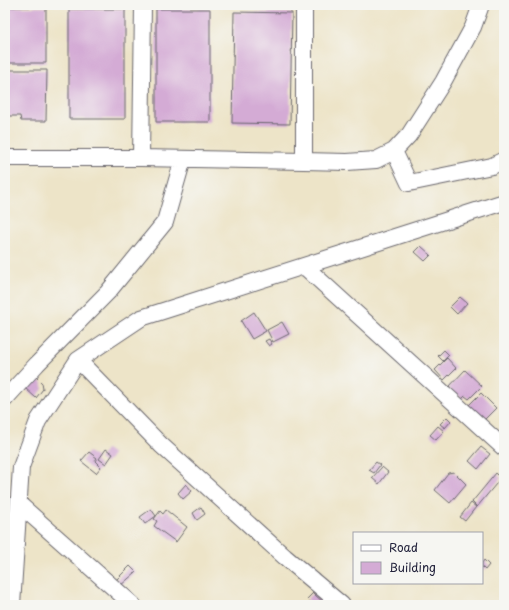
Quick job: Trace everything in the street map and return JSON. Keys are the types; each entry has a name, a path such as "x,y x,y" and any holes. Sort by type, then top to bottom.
{"street":[{"path":"141,158 143,5"},
{"path":"304,5 304,161"},
{"path":"5,158 141,158 347,162 376,160 394,151 409,135 443,82 473,26 481,5"},
{"path":"394,151 409,183 492,166 504,160"},
{"path":"5,399 37,364 108,292 165,222 183,159"},
{"path":"12,605 20,467 38,421 78,360 141,318 504,202"},
{"path":"304,266 502,443"},
{"path":"78,360 161,444 285,557 342,605"},
{"path":"19,504 133,605"}],"building":[{"path":"5,7 46,7 46,63 5,63"},
{"path":"69,9 125,9 125,119 69,119"},
{"path":"156,9 210,9 210,122 156,122"},
{"path":"234,12 292,13 290,124 232,123"},
{"path":"5,70 47,70 46,121 21,121 20,116 5,116"},
{"path":"421,246 431,255 425,261 415,252"},
{"path":"460,297 467,303 457,314 450,307"},
{"path":"254,312 266,331 252,339 241,321"},
{"path":"282,322 289,334 273,342 267,330"},
{"path":"269,339 272,344 269,346 265,341"},
{"path":"444,350 449,355 443,361 438,356"},
{"path":"447,358 456,368 444,380 435,370"},
{"path":"465,370 482,386 469,399 465,396 462,399 457,394 456,396 448,388"},
{"path":"36,377 42,383 43,389 36,398 25,388 32,378"},
{"path":"481,393 496,408 482,422 467,407"},
{"path":"447,417 451,421 445,428 440,424"},
{"path":"438,426 444,431 436,440 430,435"},
{"path":"481,447 490,454 478,469 469,461"},
{"path":"106,449 113,454 106,464 99,459"},
{"path":"89,452 97,458 95,461 101,467 96,473 81,461"},
{"path":"376,462 380,465 374,473 369,470"},
{"path":"382,467 388,472 379,484 372,478"},
{"path":"454,472 466,484 450,503 435,490 448,473"},
{"path":"496,473 501,478 477,507 472,502"},
{"path":"186,484 192,491 183,499 178,493"},
{"path":"471,503 476,507 465,521 460,517"},
{"path":"201,507 205,514 197,520 193,513"},
{"path":"151,509 156,516 145,524 140,517"},
{"path":"166,510 187,527 176,542 154,526 157,521 154,519 160,511 163,514"},
{"path":"484,560 489,565 485,570 483,568"},
{"path":"130,566 136,572 120,586 115,581"},
{"path":"313,593 326,605 313,605 307,599"}]}
